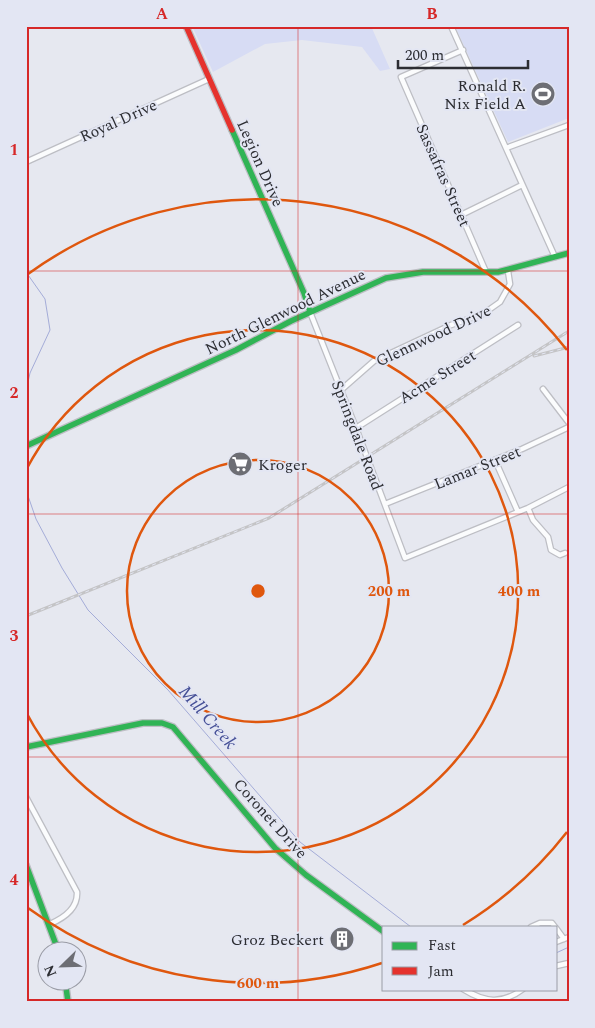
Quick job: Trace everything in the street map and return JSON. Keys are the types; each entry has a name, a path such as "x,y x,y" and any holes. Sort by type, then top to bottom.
{"main road":[{"name":"Legion Drive","path":"186,26 304,293 310,312"},
{"name":"North Glenwood Avenue","path":"26,446 246,345 310,312 386,278 404,274 508,271 569,253"},
{"name":"Coronet Drive","path":"26,748 142,723 162,723 173,727 275,848 306,875 382,931"},
{"path":"26,865 55,940"}],"street":[{"path":"452,26 555,257"},
{"name":"Sassafras Street","path":"463,50 401,77 486,272"},
{"name":"Royal Drive","path":"26,162 209,79"},
{"path":"506,148 568,126"},
{"path":"461,215 522,185"},
{"name":"Glennwood Drive","path":"341,390 374,361 483,314 500,302 510,284 508,271"},
{"name":"Springdale Road","path":"310,312 405,558 518,512"},
{"name":"Acme Street","path":"356,428 518,325"},
{"path":"543,389 569,423"},
{"name":"Lamar Street","path":"385,504 495,460 569,427"},
{"path":"495,460 518,512 569,487"},
{"path":"528,508 533,520 548,537 551,550 560,555 565,552"},
{"path":"26,796 77,892 76,903 72,909 61,919 50,924"},
{"path":"533,926 540,923 552,923 554,926"},
{"path":"465,990 483,1000 500,1001 521,990"}],"shaded area":[{"path":"192,26 371,26 390,69 380,71 362,47 302,40 265,44 213,72"},
{"path":"455,26 569,26 569,118 508,142"}],"waterway":[{"name":"Mill Creek","path":"26,272 45,299 50,330 30,373 26,391"},
{"name":"Mill Creek","path":"26,490 36,519 62,568 88,610 168,690 300,842 410,926"},
{"name":"Mill Creek","path":"558,952 569,947"}],"railway":[{"path":"26,616 269,518 569,331"},
{"path":"534,356 569,347"}],"traffic: fast":[{"path":"232,130 304,293 310,312"},
{"path":"26,446 236,350 291,321 386,278 423,272 498,272 569,253"},
{"path":"26,747 143,723 162,723 173,727 275,848 306,875 382,931"},
{"path":"26,865 54,940"},
{"path":"66,990 68,1002"}],"traffic: jam":[{"path":"186,26 232,130"}],"place":[{"name":"Ronald R. Nix Field A","path":"543,94"},
{"name":"Kroger","path":"240,464"},
{"name":"Groz Beckert","path":"342,939"}]}
